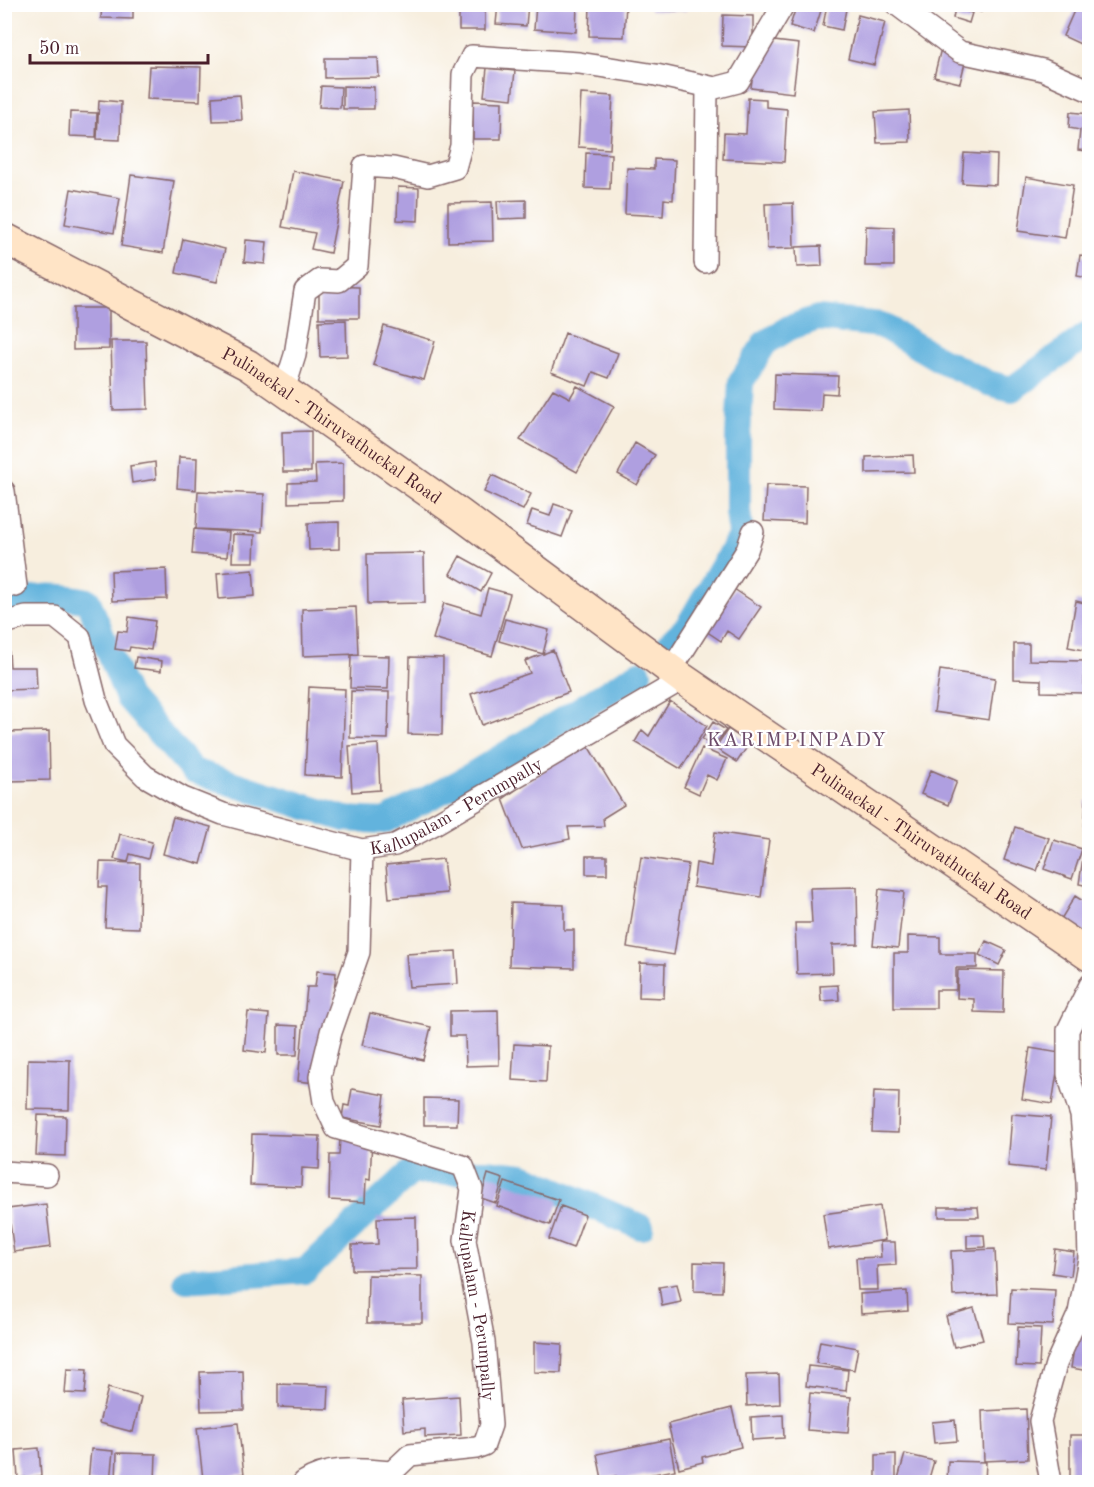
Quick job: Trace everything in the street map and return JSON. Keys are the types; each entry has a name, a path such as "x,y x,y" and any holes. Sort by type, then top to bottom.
{"main road":[{"name":"Pulinackal - Thiruvathuckal Road","path":"4,238 211,345 284,390 460,514 673,671 1089,956"}],"street":[{"path":"284,390 295,355 305,291 320,280 339,281 357,266 364,166 393,168 428,176 455,168 462,146 463,74 472,56 579,63 656,75 715,88 738,82 784,4"},
{"path":"896,4 960,52 1043,70 1089,91"},
{"path":"705,262 707,87"},
{"path":"4,490 16,586"},
{"path":"673,671 747,550 753,532"},
{"path":"4,623 26,617 55,617 80,637 96,700 114,745 145,776 183,798 223,814 362,850"},
{"name":"Kallupalam - Perumpally","path":"392,1477 410,1455 476,1448 484,1444 491,1425 484,1342 465,1240 472,1189 463,1166 336,1128 324,1102 321,1077 323,1066 331,1032 359,952 362,850 395,845 433,825 673,671"},
{"path":"1051,1482 1040,1420 1056,1364 1079,1313 1089,1259 1081,1115 1068,1074 1068,1030 1089,985"},
{"path":"4,1172 47,1175"},
{"path":"304,1482 318,1473 358,1470 392,1477"}],"building":[{"path":"102,4 133,4 133,19 101,18"},
{"path":"459,4 485,4 485,30 459,30"},
{"path":"498,4 528,4 526,26 496,24"},
{"path":"590,4 626,4 624,37 589,36"},
{"path":"650,4 686,4 686,11 650,10"},
{"path":"710,4 731,4 730,8 710,8"},
{"path":"797,4 823,4 814,33 790,26"},
{"path":"827,4 847,4 842,30 823,26"},
{"path":"951,4 982,4 981,12"},
{"path":"1077,4 1089,10 1089,48 1063,36"},
{"path":"536,5 577,5 576,32 534,29"},
{"path":"955,8 972,13 969,23 953,18"},
{"path":"723,15 753,16 753,47 722,46"},
{"path":"858,15 885,22 874,65 848,59"},
{"path":"757,39 799,44 793,93 751,88"},
{"path":"942,44 968,50 960,83 934,77"},
{"path":"325,58 378,58 379,77 325,78"},
{"path":"149,66 201,67 200,101 147,99"},
{"path":"487,68 515,71 512,99 484,96"},
{"path":"321,86 341,87 340,108 319,107"},
{"path":"343,86 374,87 374,109 343,109"},
{"path":"581,94 613,96 610,149 578,147"},
{"path":"240,95 242,120 213,121 212,97"},
{"path":"748,98 766,99 766,107 787,109 784,162 723,159 724,133 746,134"},
{"path":"99,100 121,102 120,140 97,139"},
{"path":"473,101 502,102 501,139 473,139"},
{"path":"909,110 910,142 877,143 875,112"},
{"path":"70,112 97,113 96,137 69,136"},
{"path":"1070,112 1089,114 1089,151 1078,150 1080,130 1069,128"},
{"path":"586,153 611,154 610,189 585,188"},
{"path":"964,153 997,155 996,185 962,183"},
{"path":"654,159 675,160 673,200 664,199 663,216 625,214 627,168 654,169"},
{"path":"293,171 344,181 330,253 311,249 315,233 282,227"},
{"path":"131,175 174,181 163,253 121,246"},
{"path":"1026,177 1073,185 1065,238 1018,231"},
{"path":"398,187 419,188 418,221 397,220"},
{"path":"71,189 120,198 114,233 65,224"},
{"path":"526,200 526,218 498,219 497,201"},
{"path":"492,202 493,241 448,242 448,203"},
{"path":"793,203 794,248 767,249 765,204"},
{"path":"866,226 894,227 894,266 865,266"},
{"path":"183,239 225,249 217,282 176,273"},
{"path":"246,240 267,242 265,264 244,262"},
{"path":"821,246 822,266 797,267 796,247"},
{"path":"1088,250 1089,278 1077,276 1080,255 1087,256"},
{"path":"319,286 359,287 359,318 319,318"},
{"path":"73,308 109,308 109,349 73,350"},
{"path":"346,320 347,356 320,357 319,321"},
{"path":"384,326 435,341 424,380 373,365"},
{"path":"565,333 618,353 609,378 593,372 587,386 551,372"},
{"path":"111,341 146,341 148,409 113,410"},
{"path":"775,374 838,376 837,394 822,393 821,411 774,409"},
{"path":"577,386 614,406 577,472 520,440 553,389 570,398"},
{"path":"311,431 311,472 283,472 282,432"},
{"path":"635,443 655,455 637,485 618,474"},
{"path":"913,455 914,472 866,473 866,457"},
{"path":"179,457 197,458 196,490 177,488"},
{"path":"155,462 156,479 132,483 130,466"},
{"path":"343,463 343,501 288,503 288,483 316,482 315,464"},
{"path":"492,475 531,494 523,510 484,492"},
{"path":"766,485 806,486 805,523 764,521"},
{"path":"198,491 264,494 262,532 196,529"},
{"path":"554,504 572,510 562,537 527,525 532,510 550,516"},
{"path":"339,522 339,549 309,550 308,523"},
{"path":"194,529 229,532 227,557 192,554"},
{"path":"233,534 255,535 254,562 232,562"},
{"path":"424,553 425,603 368,604 367,554"},
{"path":"460,556 491,573 481,592 450,574"},
{"path":"166,569 167,599 112,601 111,571"},
{"path":"253,570 255,596 219,599 217,573"},
{"path":"488,588 510,594 492,656 433,639 444,603 481,614"},
{"path":"734,589 761,607 739,639 727,631 721,641 706,631"},
{"path":"1076,601 1089,604 1089,651 1068,647"},
{"path":"356,607 358,654 303,656 302,609"},
{"path":"129,617 155,621 151,650 130,647 129,651 115,649 118,631 127,632"},
{"path":"505,619 549,630 543,654 499,641"},
{"path":"1014,644 1029,644 1029,660 1085,661 1084,693 1041,692 1041,680 1014,679"},
{"path":"553,650 569,692 482,725 471,694 530,673 525,661"},
{"path":"4,652 9,652 10,667 36,667 37,689 4,690"},
{"path":"351,655 389,656 388,689 350,688"},
{"path":"136,657 162,661 161,671 134,668"},
{"path":"410,657 443,658 442,735 408,734"},
{"path":"940,670 995,678 989,720 934,712"},
{"path":"309,687 345,689 342,777 305,775"},
{"path":"351,691 389,692 388,739 350,738"},
{"path":"670,701 707,726 681,769 635,742 642,730 649,736"},
{"path":"713,722 726,730 713,747 702,739"},
{"path":"728,729 749,744 737,762 715,748"},
{"path":"49,731 50,780 9,781 8,732"},
{"path":"585,741 624,805 603,818 604,826 568,827 570,839 522,849 503,799"},
{"path":"378,744 380,790 352,792 349,746"},
{"path":"702,748 727,759 717,780 707,775 699,794 684,787"},
{"path":"931,770 957,781 948,805 921,794"},
{"path":"1086,801 1089,801 1089,833 1084,833"},
{"path":"173,817 211,827 201,864 163,854"},
{"path":"1015,827 1049,838 1037,871 1004,860"},
{"path":"715,832 769,840 761,897 693,887 696,863 711,866"},
{"path":"120,834 152,842 148,859 130,854 128,862 114,859"},
{"path":"1054,840 1082,849 1072,879 1044,869"},
{"path":"586,856 607,856 607,874 586,874"},
{"path":"641,857 688,864 674,955 627,947"},
{"path":"1083,858 1089,859 1089,886 1079,884"},
{"path":"443,859 447,893 389,898 386,865"},
{"path":"100,862 140,863 139,928 105,927 107,887 99,887"},
{"path":"857,887 858,944 832,945 833,973 797,974 795,923 812,923 810,888"},
{"path":"879,889 904,892 898,948 873,945"},
{"path":"1075,896 1089,905 1089,936 1061,919"},
{"path":"511,903 564,905 564,930 574,930 574,968 509,966"},
{"path":"908,936 940,937 940,954 977,954 977,968 956,968 956,990 936,990 936,1008 894,1008 894,953 908,953"},
{"path":"986,941 1006,950 999,965 979,955"},
{"path":"456,951 458,984 409,987 406,954"},
{"path":"640,963 665,964 664,998 639,997"},
{"path":"958,970 1004,971 1003,1013 974,1012 974,999 957,998"},
{"path":"317,971 336,973 324,1084 298,1081 307,987 315,987"},
{"path":"838,985 839,1000 821,1001 820,986"},
{"path":"498,1010 499,1065 466,1066 465,1036 450,1036 450,1011"},
{"path":"248,1012 269,1014 266,1053 244,1050"},
{"path":"370,1013 431,1027 423,1060 362,1045"},
{"path":"278,1025 298,1026 297,1055 278,1055"},
{"path":"514,1044 548,1046 546,1082 512,1080"},
{"path":"1030,1048 1060,1053 1052,1104 1022,1099"},
{"path":"28,1059 70,1060 69,1110 27,1109"},
{"path":"352,1089 385,1095 381,1125 342,1118 344,1105 349,1106"},
{"path":"874,1091 899,1092 898,1133 872,1132"},
{"path":"424,1098 458,1099 457,1125 424,1125"},
{"path":"1012,1114 1051,1117 1046,1170 1008,1166"},
{"path":"38,1115 66,1116 65,1156 36,1155"},
{"path":"252,1134 320,1136 319,1169 302,1168 301,1187 250,1185"},
{"path":"340,1138 372,1139 370,1180 366,1179 365,1202 329,1200 330,1155 339,1155"},
{"path":"488,1174 503,1179 496,1203 481,1198"},
{"path":"505,1182 559,1200 550,1225 497,1206"},
{"path":"46,1204 51,1247 14,1252 8,1209"},
{"path":"561,1206 585,1215 573,1248 549,1239"},
{"path":"880,1206 885,1240 828,1249 823,1214"},
{"path":"939,1207 978,1207 979,1217 939,1217"},
{"path":"416,1217 417,1269 352,1270 352,1245 378,1244 377,1218"},
{"path":"967,1235 984,1235 985,1247 967,1248"},
{"path":"880,1242 895,1242 896,1265 877,1266 878,1290 858,1290 856,1258 881,1257"},
{"path":"995,1249 997,1294 953,1296 951,1251"},
{"path":"1055,1249 1074,1252 1071,1276 1052,1273"},
{"path":"694,1262 723,1263 722,1292 694,1291"},
{"path":"368,1275 422,1276 422,1323 367,1323"},
{"path":"677,1284 681,1302 662,1306 659,1287"},
{"path":"1011,1288 1055,1290 1053,1325 1009,1323"},
{"path":"907,1291 908,1311 861,1314 860,1294"},
{"path":"974,1308 983,1340 954,1347 946,1316"},
{"path":"1079,1316 1089,1318 1089,1371 1071,1368"},
{"path":"1018,1327 1041,1328 1039,1367 1016,1366"},
{"path":"820,1341 858,1348 854,1370 816,1363"},
{"path":"534,1342 562,1344 561,1373 534,1372"},
{"path":"808,1366 848,1370 846,1391 806,1386"},
{"path":"67,1369 87,1370 85,1394 65,1393"},
{"path":"243,1371 244,1410 201,1411 200,1372"},
{"path":"779,1374 780,1404 747,1406 746,1375"},
{"path":"278,1384 329,1386 328,1409 278,1407"},
{"path":"108,1388 141,1397 133,1432 99,1423"},
{"path":"810,1393 851,1397 848,1433 807,1430"},
{"path":"459,1396 461,1435 425,1437 425,1429 404,1431 402,1400"},
{"path":"732,1408 741,1447 702,1457 703,1462 679,1468 668,1424"},
{"path":"1026,1409 1028,1459 984,1461 982,1411"},
{"path":"783,1415 784,1438 752,1440 751,1417"},
{"path":"955,1420 957,1441 934,1443 932,1422"},
{"path":"238,1423 244,1474 203,1479 197,1428"},
{"path":"1070,1435 1089,1435 1089,1481 1070,1481"},
{"path":"669,1439 675,1470 617,1481 616,1476 602,1479 597,1454"},
{"path":"39,1448 41,1476 18,1478 16,1450"},
{"path":"91,1449 113,1451 110,1482 88,1482"},
{"path":"117,1453 156,1454 155,1482 116,1482"},
{"path":"896,1454 896,1481 876,1481 876,1455"},
{"path":"905,1454 934,1461 928,1482 897,1482"},
{"path":"948,1461 986,1462 985,1482 947,1482"}],"waterway":[{"path":"670,643 688,626 741,535 738,511 741,382 765,343 789,328 818,318 881,325 939,359 988,383 1012,389 1090,333"},
{"path":"4,608 25,600 46,597 67,597 88,601 128,698 193,771 345,819 384,821 460,782 639,673"},
{"path":"186,1280 305,1271 411,1172 485,1172 523,1176 641,1227"}],"district":[{"name":"KARIMPINPADY","path":"797,739"}]}
